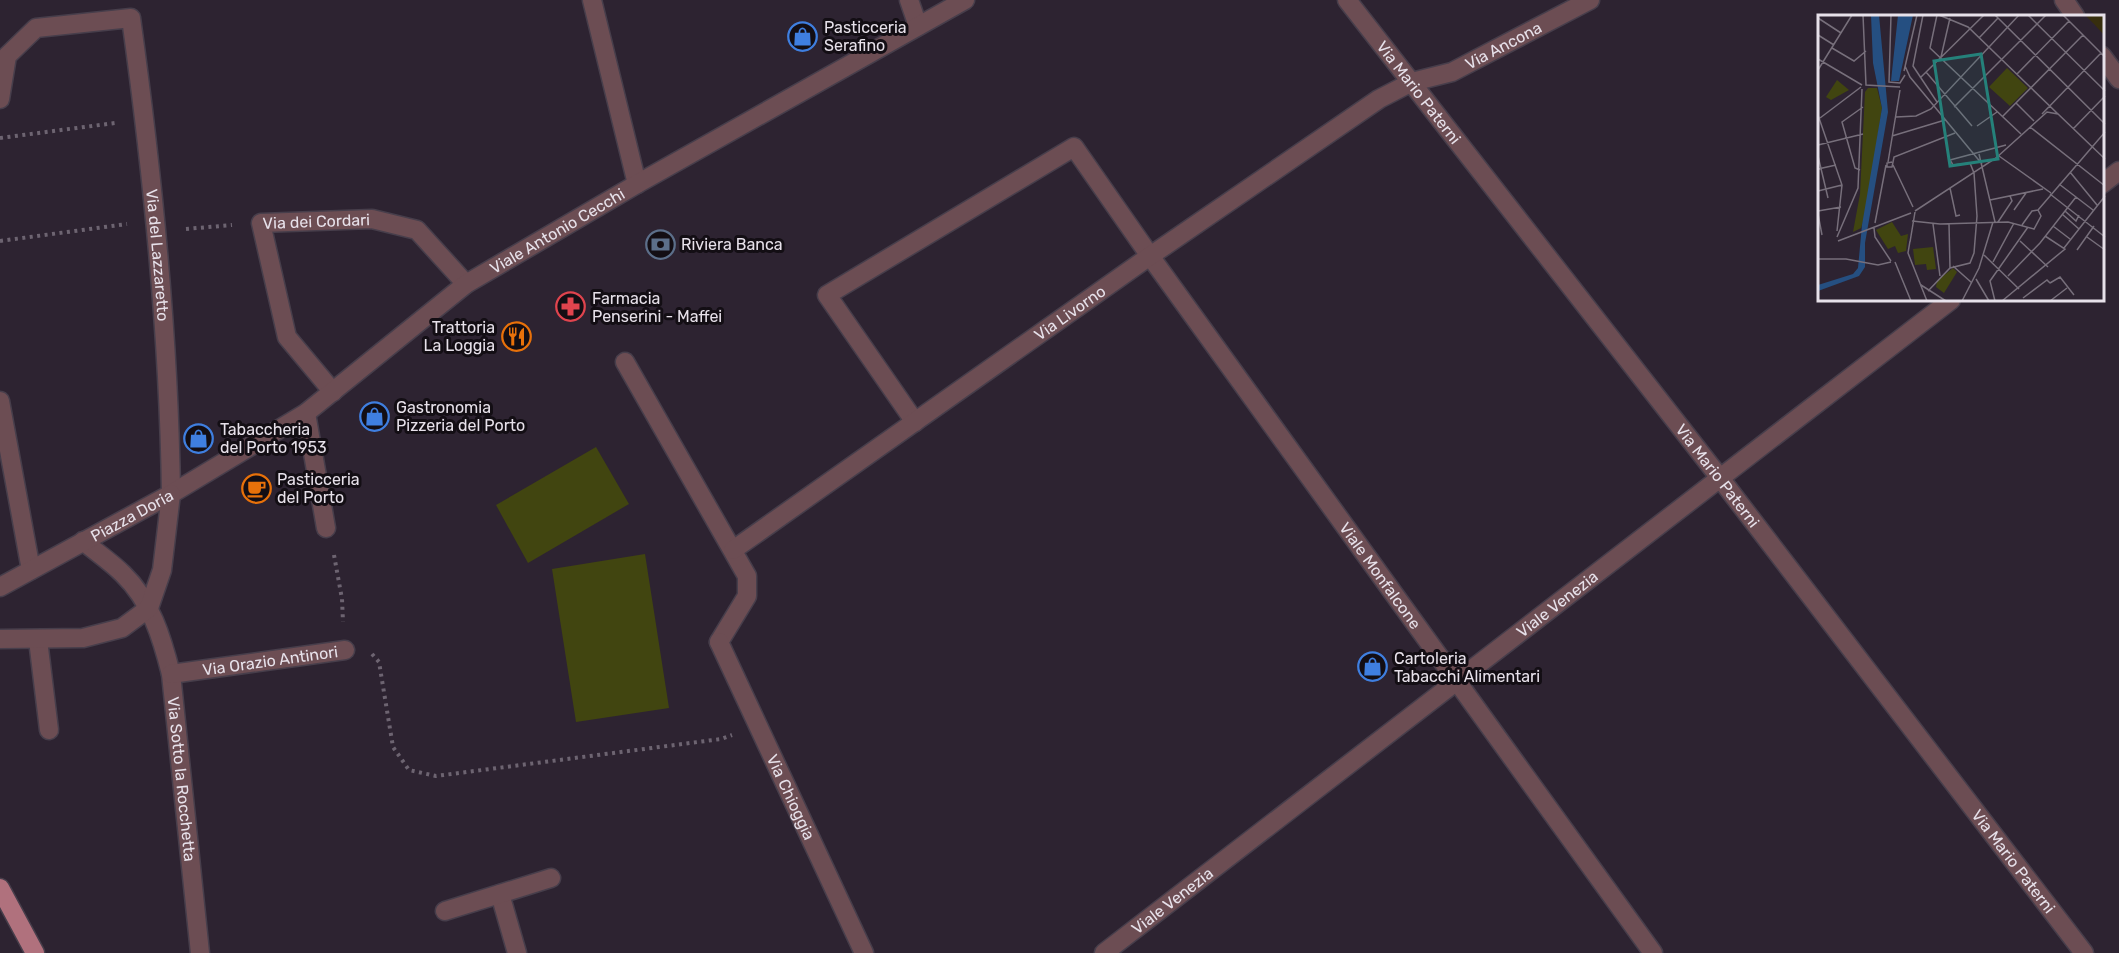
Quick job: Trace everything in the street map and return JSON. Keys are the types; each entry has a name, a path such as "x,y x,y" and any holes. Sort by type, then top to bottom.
{"main road":[{"path":"0,888 35,953"}],"street":[{"path":"592,0 637,184"},
{"path":"909,0 918,26"},
{"name":"Viale Antonio Cecchi","path":"171,494 306,413 466,284 637,184 965,0"},
{"name":"Via Mario Paterni","path":"1347,0 1720,478 2084,953"},
{"name":"Via Ancona","path":"1412,82 1452,72 1590,0"},
{"path":"2064,0 2074,15"},
{"name":"Via del Lazzaretto","path":"3,56 36,28 131,18 145,119 170,400 171,494"},
{"path":"0,99 3,56"},
{"path":"2104,57 2119,79"},
{"name":"Via Livorno","path":"732,550 1150,256 1379,99 1412,82"},
{"name":"Viale Monfalcone","path":"915,422 827,295 1074,147 1150,256 1653,953"},
{"path":"2104,183 2119,171"},
{"name":"Via dei Cordari","path":"333,392 287,337 261,223 372,219 417,230 466,284"},
{"name":"Viale Venezia","path":"1104,953 1949,302"},
{"path":"626,362 732,550"},
{"path":"0,400 32,570"},
{"path":"306,413 326,528"},
{"name":"Piazza Doria","path":"0,587 171,494"},
{"name":"Piazza Doria","path":"149,608 162,570 171,494"},
{"name":"Piazza Doria","path":"83,541 124,575 149,608"},
{"name":"Via Chioggia","path":"732,550 747,576 747,596 719,642 864,953"},
{"path":"0,639 83,638 122,628 149,608"},
{"name":"Via Sotto la Rocchetta","path":"149,608 161,637 171,675 200,953"},
{"path":"38,640 49,730"},
{"name":"Via Orazio Antinori","path":"171,675 345,650"},
{"path":"445,911 551,878"},
{"path":"500,894 517,953"}],"path":[{"path":"0,138 145,119"},
{"path":"0,241 155,226 261,223"},
{"name":"Via Orazio Antinori","path":"326,528 342,598 345,650"},
{"path":"345,650 371,654 379,662 393,747 409,770 436,776 721,739 758,725"}],"green space":[{"path":"596,447 629,504 528,563 496,505"},
{"path":"645,554 669,708 576,722 552,569"}],"place":[{"name":"Pasticceria Serafino","path":"803,36"},
{"name":"Riviera Banca","path":"660,244"},
{"name":"Farmacia Penserini - Maffei","path":"571,307"},
{"name":"Trattoria La Loggia","path":"516,336"},
{"name":"Gastronomia Pizzeria del Porto","path":"375,416"},
{"name":"Tabaccheria del Porto 1953","path":"199,438"},
{"name":"Pasticceria del Porto","path":"256,488"},
{"name":"Cartoleria Tabacchi Alimentari","path":"1373,667"}]}
